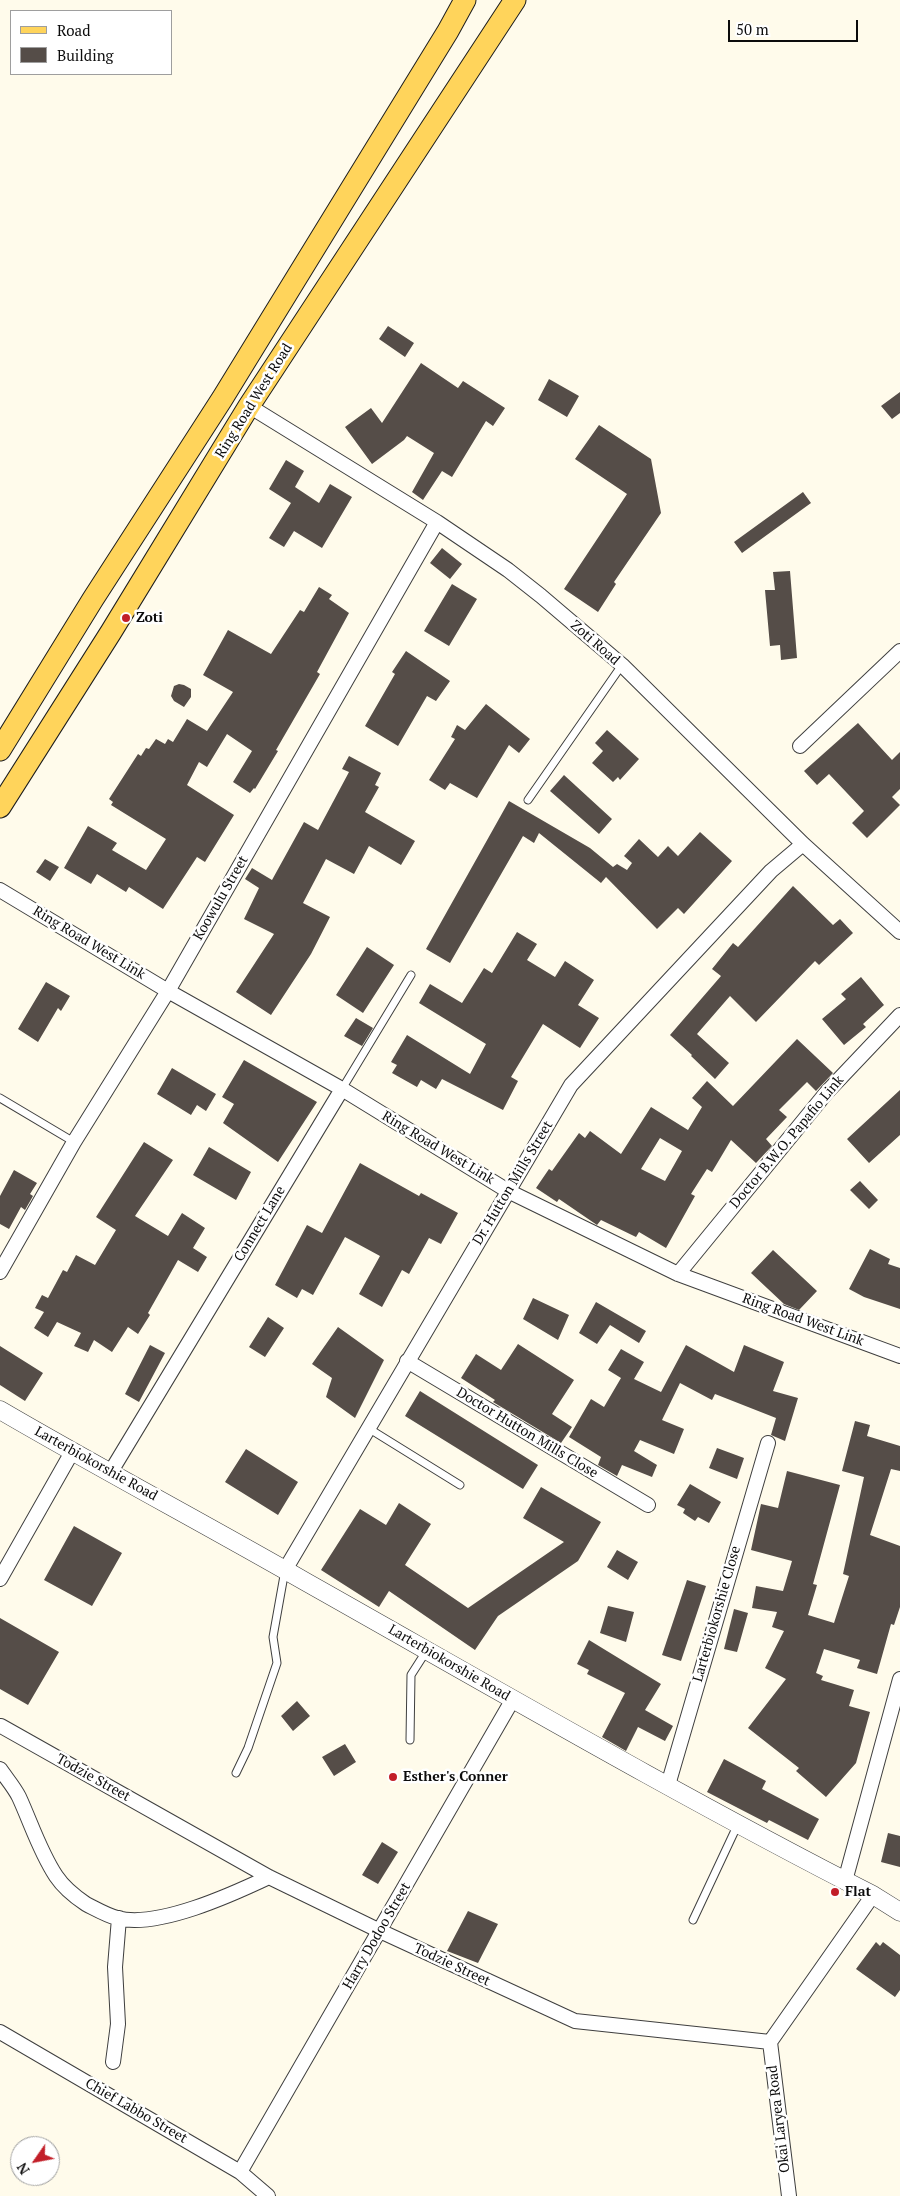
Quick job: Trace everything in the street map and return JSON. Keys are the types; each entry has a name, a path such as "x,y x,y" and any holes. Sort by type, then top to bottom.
{"main road":[{"name":"Ring Road West Road","path":"0,750 93,599 222,399 448,31 465,0"},
{"name":"Ring Road West Road","path":"0,807 111,632 249,406 515,0"}],"street":[{"name":"Zoti Road","path":"249,406 437,522 508,570 622,665 803,844 900,932"},
{"name":"Koowulu Street","path":"0,1272 74,1142 168,991 437,522"},
{"path":"800,746 900,651"},
{"name":"Dr. Hutton Mills Street","path":"285,1570 571,1085 771,871 803,844"},
{"name":"Ring Road West Link","path":"0,890 168,991 342,1089 508,1190 678,1274 900,1356"},
{"name":"Doctor B.W.O. Papafio Link","path":"678,1274 827,1092 900,1015"},
{"name":"Connect Lane","path":"110,1473 342,1089"},
{"name":"Doctor Hutton Mills Close","path":"407,1361 648,1505"},
{"name":"Larterbiokorshie Road","path":"0,1410 513,1699 738,1824 873,1895 900,1912"},
{"name":"Larterbiokorshie Close","path":"668,1785 768,1443"},
{"path":"0,1579 72,1452"},
{"path":"845,1881 900,1679"},
{"name":"Harry Dodoo Street","path":"240,2172 513,1699"},
{"name":"Todzie Street","path":"1,1726 269,1877 380,1931 575,2021 770,2042"},
{"path":"0,1769 18,1796 48,1864 57,1878 73,1896 99,1911 119,1918 143,1919 174,1914 232,1895 269,1877"},
{"path":"770,2042 873,1895"},
{"path":"113,2062 118,2024 115,1967 119,1918"},
{"name":"Chief Labbo Street","path":"0,2032 240,2172 268,2196"},
{"name":"Okai Laryea Road","path":"770,2042 789,2196"}],"lane":[{"path":"528,800 622,665"},
{"name":"Connect Lane","path":"342,1089 411,975"},
{"path":"0,1098 74,1142"},
{"path":"368,1428 460,1484"},
{"path":"236,1773 248,1748 277,1663 273,1636 285,1570"},
{"path":"410,1740 411,1675 427,1650"},
{"path":"693,1920 738,1824"}],"building":[{"path":"388,326 414,343 405,357 379,339"},
{"path":"421,363 458,388 463,381 505,408 493,426 486,421 452,477 442,471 423,500 412,492 434,453 407,436 372,464 345,427 371,408 382,423"},
{"path":"549,379 579,396 567,417 538,400"},
{"path":"900,392 900,413 892,419 881,406"},
{"path":"599,425 651,459 661,513 614,582 616,584 598,612 564,589 627,494 575,459"},
{"path":"286,460 304,471 295,487 319,503 330,484 352,497 322,548 294,531 284,547 269,538 291,503 269,489"},
{"path":"803,492 811,503 742,553 734,542"},
{"path":"442,548 462,564 450,579 430,563"},
{"path":"790,571 797,658 781,660 780,645 770,646 765,590 775,590 773,572"},
{"path":"452,584 477,599 449,646 424,631"},
{"path":"319,587 332,595 329,599 349,613 317,672 320,674 276,750 278,751 255,789 250,793 233,782 252,751 227,734 207,767 199,762 187,785 234,815 205,862 197,857 163,909 129,887 126,892 97,874 91,884 64,868 88,826 117,843 112,850 146,870 166,839 111,805 113,802 109,799 138,754 141,756 146,748 149,749 156,739 165,744 168,739 173,742 187,719 207,731 233,692 203,675 228,630 271,654 300,610 304,612"},
{"path":"406,651 450,681 436,701 427,696 398,746 365,726 395,674 392,672"},
{"path":"179,684 191,689 191,697 184,707 174,701 171,696 174,686"},
{"path":"486,704 530,739 519,753 509,745 477,798 450,783 445,790 429,780 455,739 451,737 457,725 465,730"},
{"path":"858,723 892,760 900,752 900,789 892,797 900,805 867,838 852,823 864,811 829,774 817,785 804,771"},
{"path":"607,730 639,759 620,780 618,777 613,782 592,763 603,751 595,743"},
{"path":"349,756 381,773 375,785 379,787 365,812 415,841 401,865 369,846 354,874 326,859 303,903 330,917 311,954 271,1015 236,992 274,934 244,919 259,888 245,879 252,868 272,880 304,822 318,830 349,772 342,769"},
{"path":"564,775 612,819 599,834 550,791"},
{"path":"509,801 590,848 613,867 617,864 627,870 632,863 624,856 639,839 658,857 668,846 678,856 700,832 732,861 684,914 678,908 657,929 606,877 601,883 539,833 534,843 523,836 450,963 426,949"},
{"path":"45,859 59,867 50,881 36,872"},
{"path":"793,886 833,925 840,919 853,933 819,965 815,961 756,1022 730,996 697,1034 729,1063 715,1079 670,1035 721,976 712,969 733,943 738,947"},
{"path":"517,932 537,944 527,960 555,977 565,961 594,980 578,1005 599,1018 580,1048 543,1024 511,1077 518,1081 503,1110 442,1079 436,1089 421,1080 417,1087 392,1073 397,1065 391,1062 407,1035 470,1074 486,1044 419,1003 430,984 462,1003 484,968 492,973"},
{"path":"367,947 394,965 363,1013 336,995"},
{"path":"861,977 884,1005 863,1024 866,1027 844,1045 822,1019 846,999 841,994"},
{"path":"46,982 70,996 61,1011 58,1008 38,1042 18,1029"},
{"path":"356,1018 373,1028 362,1046 344,1036"},
{"path":"797,1039 833,1073 816,1091 807,1082 779,1110 787,1117 766,1139 772,1146 756,1163 731,1140 712,1172 707,1169 691,1194 695,1196 666,1248 639,1232 636,1237 601,1220 597,1225 559,1199 557,1202 536,1188 549,1169 552,1171 579,1133 585,1138 590,1131 621,1154 651,1107 688,1130 702,1107 692,1098 707,1081 733,1106","holes":["660,1138 682,1151 665,1181 641,1169"]},
{"path":"244,1060 317,1102 278,1162 223,1123 234,1104 222,1097"},
{"path":"172,1068 216,1094 206,1111 197,1105 191,1115 157,1094"},
{"path":"900,1090 900,1135 869,1163 847,1139"},
{"path":"144,1142 173,1160 135,1216 168,1236 182,1213 205,1228 193,1248 207,1257 198,1272 178,1260 148,1313 150,1315 138,1334 128,1327 112,1352 94,1340 88,1352 74,1346 81,1333 57,1322 48,1337 34,1328 44,1312 35,1308 42,1295 48,1298 63,1270 67,1272 76,1255 95,1265 116,1230 96,1217"},
{"path":"209,1147 251,1172 236,1200 193,1175"},
{"path":"360,1163 419,1196 421,1193 458,1213 441,1244 429,1238 409,1274 402,1270 382,1307 359,1294 380,1256 345,1237 313,1295 302,1289 297,1298 275,1285 307,1225 322,1233"},
{"path":"14,1170 37,1183 30,1194 33,1196 25,1210 21,1207 9,1229 0,1224 0,1196"},
{"path":"860,1181 878,1200 869,1209 850,1190"},
{"path":"870,1249 890,1259 888,1264 900,1268 900,1309 864,1297 849,1289"},
{"path":"773,1250 817,1291 799,1310 784,1304 751,1273"},
{"path":"533,1298 569,1315 558,1340 523,1319"},
{"path":"596,1302 646,1331 639,1343 610,1325 597,1344 579,1333"},
{"path":"268,1317 284,1328 265,1357 249,1347"},
{"path":"338,1327 384,1360 355,1418 326,1397 332,1378 312,1364"},
{"path":"518,1344 574,1380 552,1414 572,1427 561,1443 493,1402 495,1400 461,1378 476,1354 501,1370"},
{"path":"150,1345 165,1353 139,1402 125,1394"},
{"path":"686,1345 734,1372 744,1345 784,1362 773,1391 798,1398 785,1441 771,1435 776,1418 715,1394 712,1400 680,1383 662,1420 684,1429 674,1454 640,1440 634,1451 657,1465 652,1477 622,1465 617,1476 598,1465 601,1457 569,1437 591,1399 604,1407 621,1378 608,1370 621,1349 644,1362 634,1379 661,1392"},
{"path":"0,1346 43,1373 25,1401 0,1385"},
{"path":"420,1391 538,1465 523,1489 405,1416"},
{"path":"855,1421 870,1425 867,1436 900,1446 900,1471 891,1469 870,1535 900,1546 900,1607 894,1625 891,1624 877,1674 857,1668 860,1660 824,1649 816,1673 823,1676 821,1680 854,1690 849,1706 870,1712 856,1763 826,1797 796,1771 799,1768 748,1728 786,1679 765,1668 784,1631 772,1627 777,1612 752,1608 756,1586 783,1591 792,1561 751,1550 761,1504 778,1508 787,1471 840,1485 813,1584 817,1585 808,1615 834,1623 849,1576 843,1574 864,1477 842,1471"},
{"path":"717,1448 744,1458 737,1479 709,1468"},
{"path":"246,1449 298,1482 278,1515 225,1482"},
{"path":"690,1484 721,1502 709,1523 698,1517 695,1521 683,1513 685,1509 677,1505"},
{"path":"541,1487 601,1522 578,1561 498,1616 475,1650 389,1591 379,1607 321,1570 360,1509 386,1525 399,1503 431,1524 405,1565 468,1608 564,1542 523,1518"},
{"path":"74,1526 122,1553 92,1606 44,1580"},
{"path":"617,1550 638,1562 628,1580 607,1567"},
{"path":"687,1580 706,1586 681,1661 662,1655"},
{"path":"608,1606 634,1612 626,1642 600,1633"},
{"path":"734,1609 748,1613 737,1652 724,1649"},
{"path":"0,1618 59,1652 28,1705 0,1689"},
{"path":"589,1640 661,1684 645,1710 673,1726 665,1741 638,1727 626,1751 602,1737 625,1693 587,1674 589,1670 577,1664"},
{"path":"297,1701 310,1716 293,1731 281,1716"},
{"path":"345,1744 356,1762 334,1776 322,1757"},
{"path":"724,1759 766,1781 762,1789 819,1819 808,1840 769,1820 767,1823 707,1792"},
{"path":"888,1833 900,1836 900,1867 881,1862"},
{"path":"382,1842 398,1852 378,1884 362,1875"},
{"path":"468,1911 498,1924 478,1963 447,1951"},
{"path":"876,1942 880,1946 883,1942 900,1955 900,1990 895,1997 856,1969"}],"place":[{"name":"Zoti","path":"126,618"},
{"name":"Esther's Conner","path":"393,1777"},
{"name":"Flat","path":"835,1892"}]}
